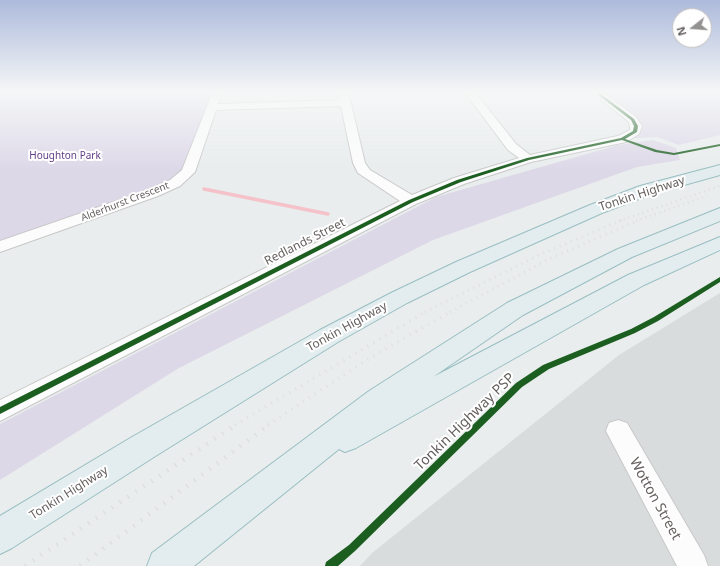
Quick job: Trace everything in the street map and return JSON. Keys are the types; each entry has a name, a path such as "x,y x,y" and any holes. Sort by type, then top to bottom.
{"highway":[{"path":"596,209 622,190 720,158"},
{"name":"Tonkin Highway","path":"0,536 143,447 329,336 393,301 463,267 596,209 646,190 720,170"},
{"path":"165,566 295,466 379,398 515,309 626,253 720,214"},
{"path":"295,466 636,280 720,243"}],"street":[{"name":"Alderhurst Crescent","path":"0,247 153,193 175,183 188,172 208,117"},
{"path":"349,117 359,163 365,173 411,201"},
{"path":"489,117 512,147 528,159"},
{"name":"Redlands Street","path":"0,411 411,201 459,180 528,159 622,139 635,132 636,126 629,117"},
{"name":"Wotton Street","path":"618,431 693,566"}],"shaded area":[{"path":"720,293 720,566 360,566 372,553 619,355"}],"green space":[{"name":"Houghton Park","path":"0,117 208,117 188,172 175,183 0,247"},
{"path":"626,117 720,117 720,135 679,145 657,137 622,139 636,126"},
{"path":"653,140 676,148 680,160 637,167 433,240 179,368 0,480 0,424 436,197 618,145"}],"waterway":[{"path":"204,189 328,214"}],"railway":[{"path":"619,221 720,186"},
{"path":"636,221 707,196"},
{"path":"427,311 539,255 622,220"},
{"path":"450,312 551,258 639,220"},
{"path":"235,425 427,311"},
{"path":"268,425 368,359 452,311"},
{"path":"25,566 237,424"},
{"path":"80,566 270,424"}],"cycle path":[{"path":"0,411 411,201 459,181 528,159 622,139 635,132 636,126 630,117"},
{"path":"622,139 656,151 674,154 720,145"},
{"name":"Tonkin Highway PSP","path":"330,566 352,548 519,385 546,367 633,331 656,319 720,279"}]}
